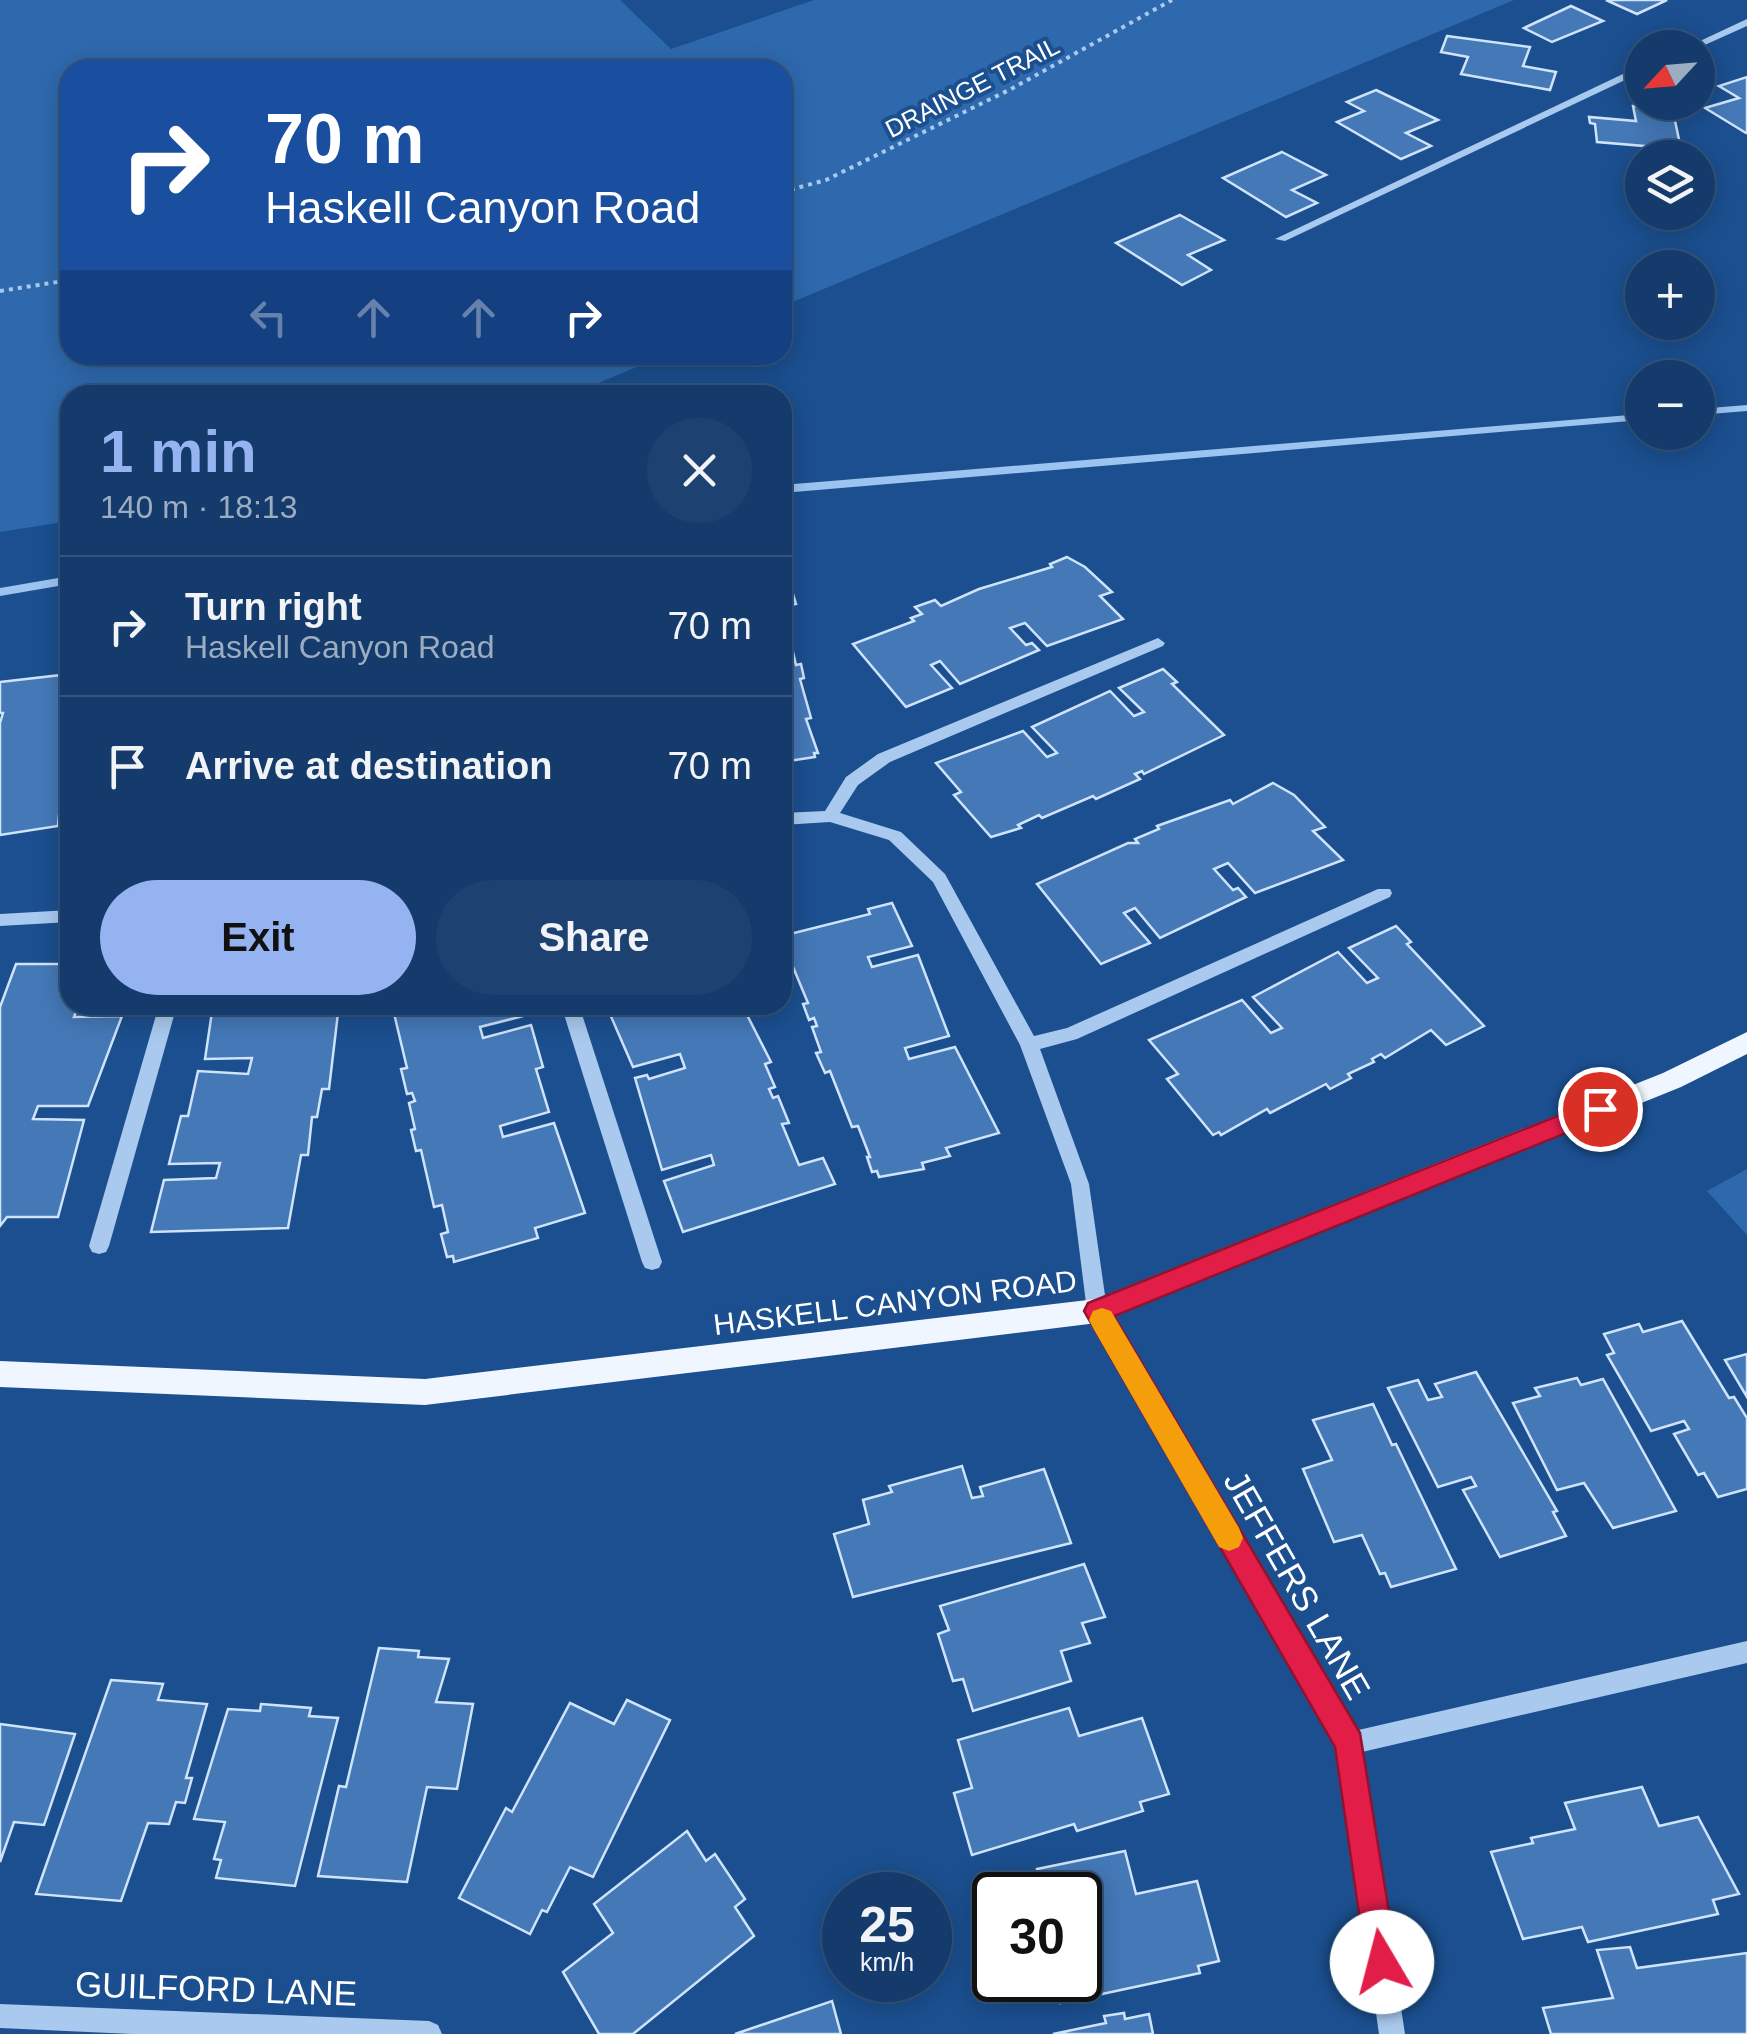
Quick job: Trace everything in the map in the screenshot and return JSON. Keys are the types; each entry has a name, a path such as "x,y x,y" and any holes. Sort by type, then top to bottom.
{"main road":[{"name":"HASKELL CANYON ROAD","path":"0,1374 425,1392 1097,1311 1672,1080 1747,1042"}],"street":[{"path":"1715,37 1747,22"},
{"path":"1282,239 1625,76"},
{"path":"830,816 852,780 884,758 1158,643"},
{"path":"792,818 830,816 895,836 939,878 1029,1044 1080,1184 1097,1311"},
{"path":"1029,1044 1071,1034 1384,893"},
{"path":"0,920 60,917"},
{"path":"99,1246 165,1015"},
{"path":"573,1015 652,1262"},
{"name":"JEFFERS LANE","path":"1097,1311 1349,1744 1392,2034"},
{"path":"1349,1744 1747,1652"},
{"name":"GUILFORD LANE","path":"0,2016 429,2033"}],"path":[{"name":"DRAINGE TRAIL","path":"792,189 826,180 1011,89 1172,0"},
{"path":"0,291 60,282"}],"shaded area":[{"path":"0,0 620,0 671,49 814,0 1514,0 792,302 792,60 60,60 60,365 641,365 594,385 60,385 60,523 0,532"},
{"path":"1747,1169 1747,1235 1707,1191"}],"building":[{"path":"1606,0 1667,0 1637,14"},
{"path":"1571,6 1603,21 1552,42 1524,28"},
{"path":"1447,36 1530,47 1523,66 1556,72 1550,90 1461,74 1468,57 1441,52"},
{"path":"1747,77 1746,133 1715,114 1715,105 1739,98 1719,86"},
{"path":"1376,90 1438,120 1406,133 1431,146 1401,159 1337,122 1364,111 1347,102"},
{"path":"1589,117 1675,120 1679,140 1625,140 1625,144 1597,142 1595,124 1590,123"},
{"path":"1282,152 1326,175 1292,190 1317,203 1286,217 1223,178"},
{"path":"1180,215 1224,240 1188,255 1211,270 1182,285 1116,243"},
{"path":"1067,557 1085,567 1112,592 1100,596 1123,619 1047,646 1025,623 1010,628 1026,645 1032,643 1039,650 960,684 940,661 931,665 952,688 906,707 853,644 914,621 911,618 922,614 915,607 935,600 941,606 979,589 1052,567 1050,564"},
{"path":"792,648 804,678 800,679 811,718 806,719 818,753 814,753 815,757 792,760"},
{"path":"1163,669 1177,682 1172,684 1224,735 1144,774 1135,774 1140,779 1096,799 1093,796 1042,818 1039,815 1018,825 1021,828 991,837 954,795 961,792 936,763 1023,731 1047,757 1057,753 1032,727 1110,691 1134,716 1144,712 1119,688"},
{"path":"60,675 58,826 0,835 0,682"},
{"path":"1273,783 1294,795 1325,827 1313,831 1343,860 1255,893 1228,863 1214,869 1233,890 1238,888 1246,897 1160,938 1135,908 1124,913 1150,943 1101,964 1037,884 1128,843 1138,843 1135,839 1159,829 1157,826 1230,800 1233,804"},
{"path":"892,903 912,946 868,957 872,967 918,955 949,1036 905,1048 909,1059 955,1047 999,1133 946,1148 950,1156 922,1163 924,1169 879,1177 877,1171 872,1172 858,1126 852,1127 830,1071 825,1073 816,1053 821,1052 812,1027 817,1026 814,1018 809,1020 803,1004 808,1003 792,967 792,934 870,914 868,909"},
{"path":"1396,926 1411,942 1407,944 1484,1026 1446,1045 1431,1030 1385,1058 1381,1054 1372,1059 1374,1062 1348,1074 1351,1078 1330,1089 1326,1084 1270,1113 1267,1109 1221,1135 1213,1135 1167,1079 1178,1074 1149,1040 1242,1000 1271,1033 1282,1028 1253,997 1338,952 1367,983 1378,978 1349,948"},
{"path":"16,964 60,964 60,1015 122,1016 88,1106 38,1106 33,1119 84,1120 58,1217 7,1217 0,1226 0,1007"},
{"path":"212,1015 338,1015 329,1089 322,1089 317,1117 312,1117 308,1155 301,1155 288,1228 151,1232 164,1180 216,1178 220,1163 169,1164 181,1116 188,1116 198,1071 248,1074 252,1058 205,1059"},
{"path":"394,1015 527,1015 480,1027 483,1038 531,1025 543,1067 536,1069 549,1112 500,1126 503,1137 554,1123 585,1213 535,1228 538,1238 454,1262 453,1256 447,1257 441,1234 448,1232 442,1205 434,1207 421,1150 416,1151 411,1130 415,1129 409,1103 415,1101 412,1093 407,1094 401,1069 407,1068"},
{"path":"610,1015 747,1015 771,1062 765,1064 775,1087 769,1089 773,1098 778,1096 789,1123 782,1124 799,1165 823,1158 835,1184 683,1232 664,1181 714,1165 711,1155 662,1170 635,1078 647,1075 649,1079 685,1068 680,1054 633,1067"},
{"path":"1682,1321 1729,1398 1734,1397 1747,1418 1747,1489 1718,1497 1704,1473 1698,1475 1674,1434 1689,1429 1684,1421 1651,1431 1607,1355 1614,1353 1604,1334 1639,1324 1643,1332"},
{"path":"1747,1354 1747,1397 1725,1360"},
{"path":"1476,1372 1557,1511 1553,1512 1566,1536 1500,1557 1463,1490 1476,1486 1471,1477 1438,1487 1388,1388 1418,1380 1428,1400 1442,1397 1435,1384"},
{"path":"1577,1378 1581,1385 1603,1379 1676,1511 1613,1528 1584,1483 1557,1490 1513,1403 1540,1396 1535,1388"},
{"path":"1373,1404 1456,1569 1391,1587 1385,1573 1380,1574 1362,1535 1334,1542 1303,1469 1332,1460 1313,1420"},
{"path":"962,1466 972,1498 983,1496 980,1487 1044,1469 1071,1543 853,1597 834,1534 869,1524 863,1500 892,1492 889,1486"},
{"path":"1084,1564 1105,1617 1082,1623 1090,1643 1061,1651 1071,1681 973,1711 963,1679 953,1681 938,1634 949,1630 940,1606"},
{"path":"379,1648 419,1651 418,1657 449,1659 436,1702 473,1704 457,1789 427,1787 407,1882 318,1876 339,1786 346,1787"},
{"path":"111,1680 163,1684 158,1700 207,1704 186,1778 192,1778 185,1803 176,1802 169,1824 148,1823 121,1901 36,1894"},
{"path":"627,1700 670,1720 593,1877 570,1867 547,1912 542,1910 530,1934 459,1898 506,1808 512,1812 570,1703 614,1724"},
{"path":"261,1704 311,1708 309,1716 338,1718 295,1886 216,1878 221,1860 214,1859 225,1822 194,1819 228,1709 260,1711"},
{"path":"1069,1708 1079,1736 1142,1718 1169,1794 1140,1802 1143,1811 1077,1831 1074,1824 972,1855 954,1793 972,1788 958,1740"},
{"path":"0,1724 75,1734 44,1825 14,1822 0,1862"},
{"path":"1642,1787 1659,1826 1698,1817 1739,1894 1713,1900 1718,1914 1588,1942 1582,1927 1523,1939 1491,1852 1575,1829 1565,1803"},
{"path":"687,1831 706,1861 715,1854 745,1899 735,1907 754,1936 633,2034 599,2034 563,1972 613,1933 594,1904"},
{"path":"1125,1851 1136,1894 1197,1881 1219,1961 1198,1966 1200,1973 1102,1994 1102,1872 1037,1869"},
{"path":"1630,1947 1637,1968 1747,1953 1747,2034 1551,2034 1543,2008 1613,1998 1597,1950"},
{"path":"832,2002 841,2034 735,2034"},
{"path":"1124,2013 1125,2019 1149,2014 1153,2034 1053,2034 1106,2023 1104,2016"}],"waterway":[{"path":"1715,411 1747,408"},
{"path":"792,488 1625,418"},
{"path":"0,592 60,582"}],"slow traffic":[{"path":"1102,1320 1229,1538"}],"route":[{"path":"1382,1962 1349,1744 1097,1311 1600,1109"}]}
